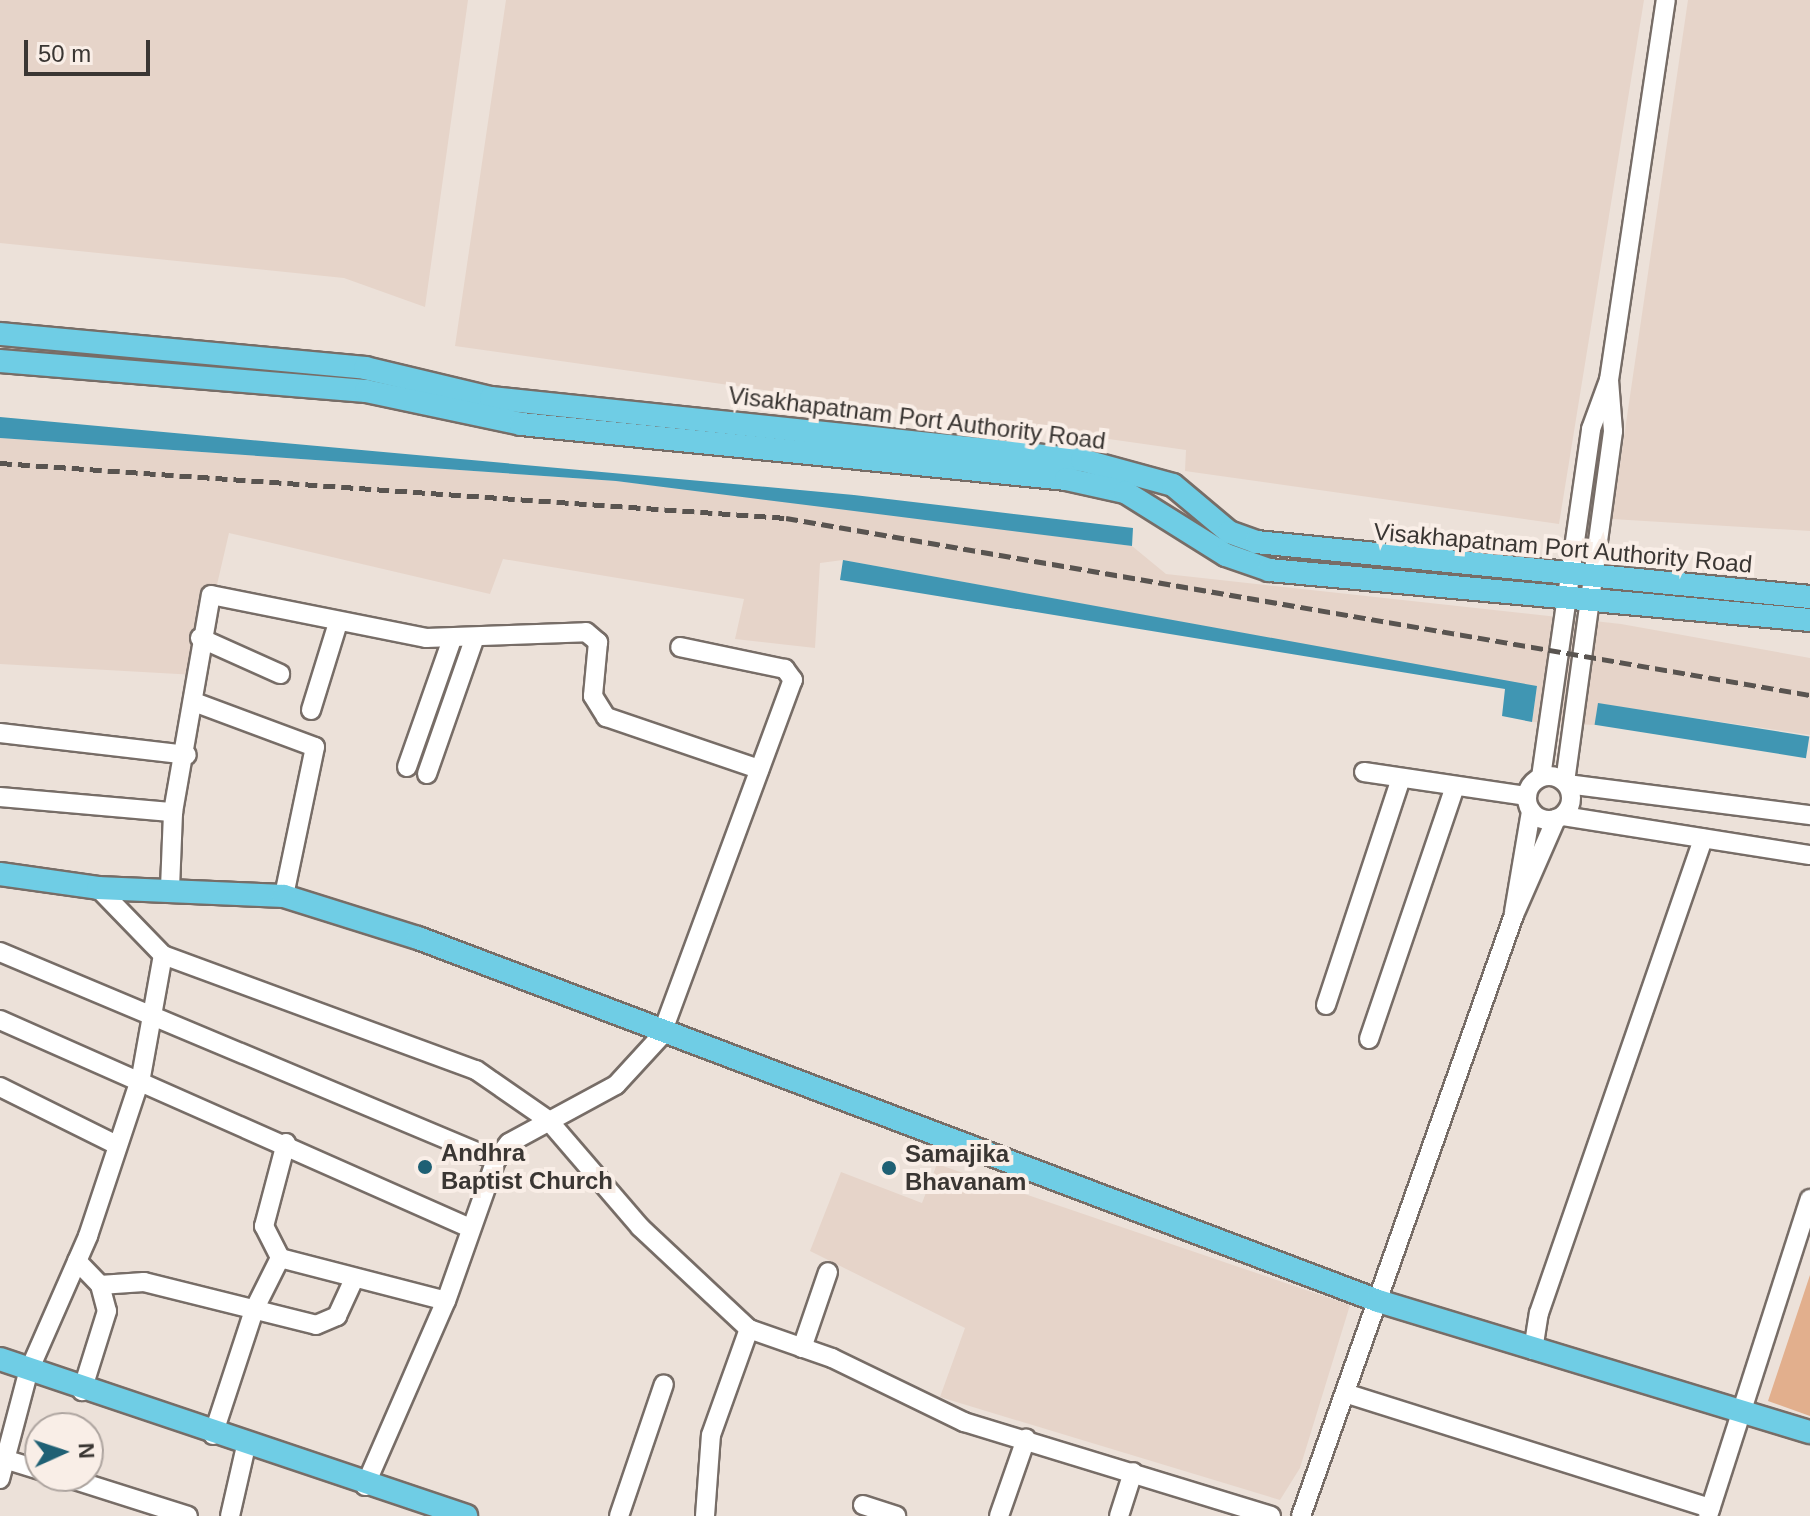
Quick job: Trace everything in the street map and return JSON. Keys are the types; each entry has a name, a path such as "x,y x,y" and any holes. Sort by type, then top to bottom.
{"main road":[{"name":"Visakhapatnam Port Authority Road","path":"0,334 365,368 491,398 1082,460 1173,485 1229,532 1256,542 1810,597"},
{"name":"Visakhapatnam Port Authority Road","path":"0,361 366,391 521,424 1076,480 1125,492 1226,555 1269,570 1810,620"},
{"path":"0,874 98,888 170,888 284,896 418,938 661,1036 1378,1301 1810,1432"},
{"path":"0,1359 28,1373 365,1486 465,1516"}],"street":[{"path":"1514,915 1529,803 1541,777 1569,599 1591,429 1609,380 1666,0"},
{"path":"1301,1516 1514,915 1560,818 1571,804 1566,783 1613,431 1609,380"},
{"path":"170,888 173,812 187,755 200,638 211,595 338,623 452,639 474,640 561,628 586,632 598,642 593,696 606,717 759,769"},
{"path":"311,710 338,623"},
{"path":"200,638 280,674"},
{"path":"407,767 452,639"},
{"path":"427,774 474,640"},
{"path":"365,1486 446,1301 496,1160 548,1120 616,1085 661,1036 792,674 680,647"},
{"path":"194,702 315,747 284,896"},
{"path":"0,733 187,755"},
{"path":"1364,772 1455,786 1529,803 1560,818 1810,855"},
{"path":"1541,777 1566,783 1810,815"},
{"path":"1326,1005 1401,778"},
{"path":"1369,1039 1455,786"},
{"path":"0,797 173,812"},
{"path":"1533,1350 1539,1313 1703,839"},
{"path":"98,888 163,955 476,1070 548,1120 640,1227 749,1329 802,1348 964,1422 1271,1516"},
{"path":"0,952 148,1019 496,1160"},
{"path":"0,1479 28,1373 77,1261 141,1077 148,1019 163,955"},
{"path":"0,1020 141,1077 470,1228"},
{"path":"0,1087 117,1145"},
{"path":"286,1143 264,1226 280,1258 446,1301"},
{"path":"1345,1393 1709,1512 1810,1199"},
{"path":"213,1435 254,1310 280,1258"},
{"path":"77,1261 100,1285 107,1311 82,1391"},
{"path":"802,1348 828,1272"},
{"path":"100,1285 144,1282 325,1325 354,1279"},
{"path":"705,1516 711,1435 749,1329"},
{"path":"619,1516 664,1384"},
{"path":"999,1516 1026,1439"},
{"path":"230,1516 246,1446"},
{"path":"4,1459 24,1465"},
{"path":"1119,1516 1133,1472"},
{"path":"104,1489 188,1516"},
{"path":"863,1505 896,1516"}],"shaded area":[{"path":"0,0 468,0 425,307 344,278 0,243"},
{"path":"506,0 1644,0 1559,524 1185,471 1186,450 455,346"},
{"path":"1688,0 1810,0 1810,531 1612,519"},
{"path":"0,438 616,481 792,501 1132,546 1166,574 1621,624 1810,658 1810,735 1599,704 1595,725 1532,722 1537,687 843,560 820,563 815,648 735,639 744,599 503,559 490,594 229,533 196,675 0,664"},
{"path":"937,1164 1350,1305 1300,1468 1280,1500 940,1397 965,1328 810,1251 841,1172 922,1203"},
{"path":"1810,1275 1810,1416 1768,1401"}],"water":[{"path":"0,417 854,495 1133,528 1132,546 616,481 0,438"},
{"path":"843,560 1537,686 1532,722 1502,716 1505,689 840,580"},
{"path":"1598,703 1809,736 1806,758 1595,725"}],"railway":[{"path":"0,463 786,518 1810,695"}],"place":[{"name":"Andhra Baptist Church","path":"425,1167"},
{"name":"Samajika Bhavanam","path":"889,1168"}]}
